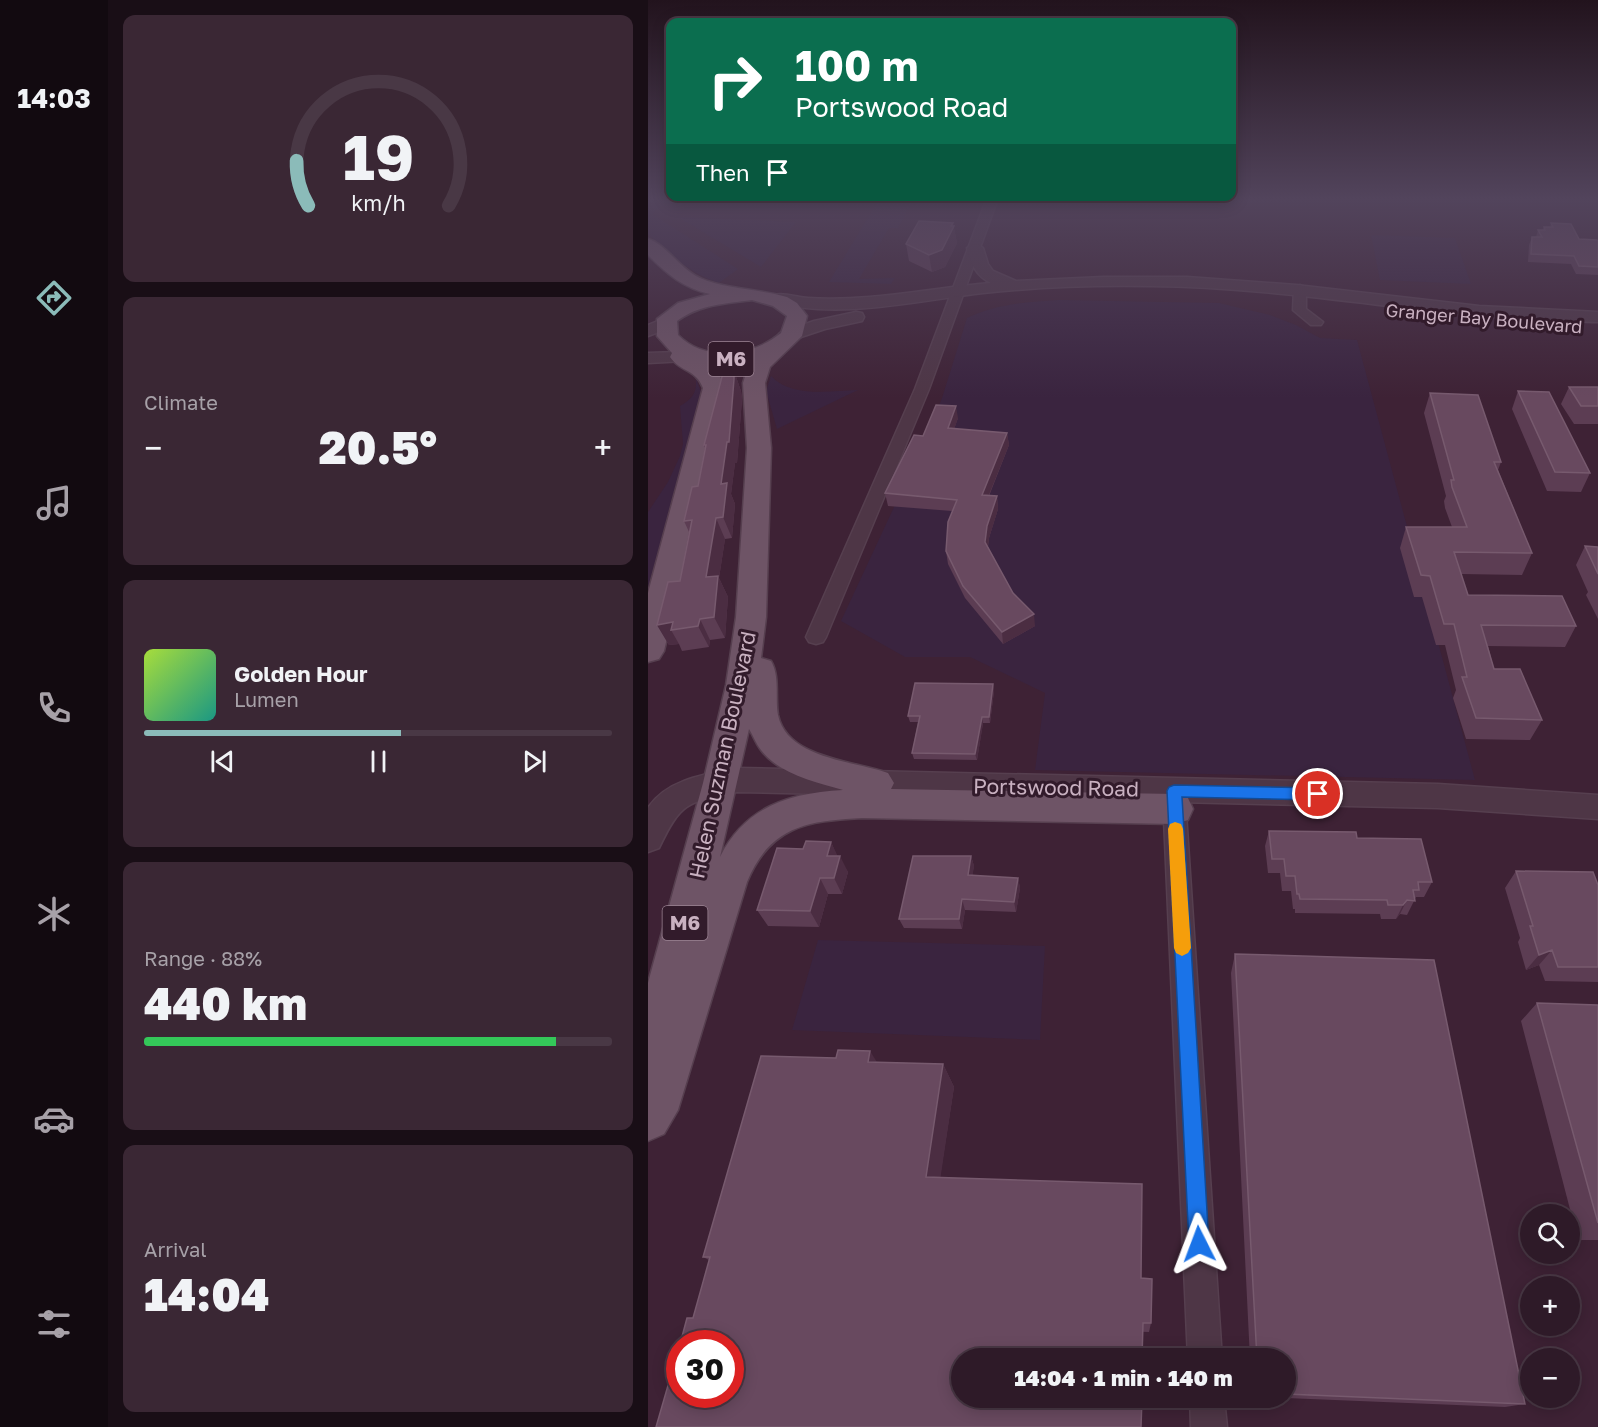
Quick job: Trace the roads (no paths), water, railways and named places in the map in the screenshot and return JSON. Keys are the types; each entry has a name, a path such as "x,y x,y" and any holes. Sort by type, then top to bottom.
{"main road":[{"path":"670,265 695,283 711,289 777,299"},
{"name":"M6","path":"648,651 714,388 711,378 705,371 666,351 659,344 657,333 660,324 673,304 659,283"},
{"path":"660,324 685,308 701,302 728,296 750,295"},
{"name":"Helen Suzman Boulevard","path":"648,1062 721,783 742,685 751,617 759,448 754,382 759,366 794,328 797,316 791,306 777,299"},
{"name":"M6","path":"680,357 702,360 730,359 757,352 782,340"},
{"path":"751,617 760,664 757,703 763,724 779,749 796,761 832,774 876,783"},
{"path":"648,1118 662,1094 732,872 744,847 755,834 780,817 807,807 1175,800"}],"street":[{"path":"816,637 904,432 969,265"},
{"path":"979,265 985,273 1018,286"},
{"name":"Granger Bay Boulevard","path":"782,340 838,320 1018,286 1152,281 1239,284 1441,319 1598,329"},
{"name":"Granger Bay Boulevard","path":"777,299 811,305 838,305 957,297 1107,292 1299,295 1486,312 1598,317"},
{"path":"1299,295 1299,310 1316,322"},
{"path":"648,358 680,357"},
{"name":"Portswood Road","path":"648,839 661,809 674,797 721,783 752,779 876,783 1444,812 1598,807"},
{"path":"1175,800 1204,1348"},
{"path":"1208,1408 1209,1427"}]}
